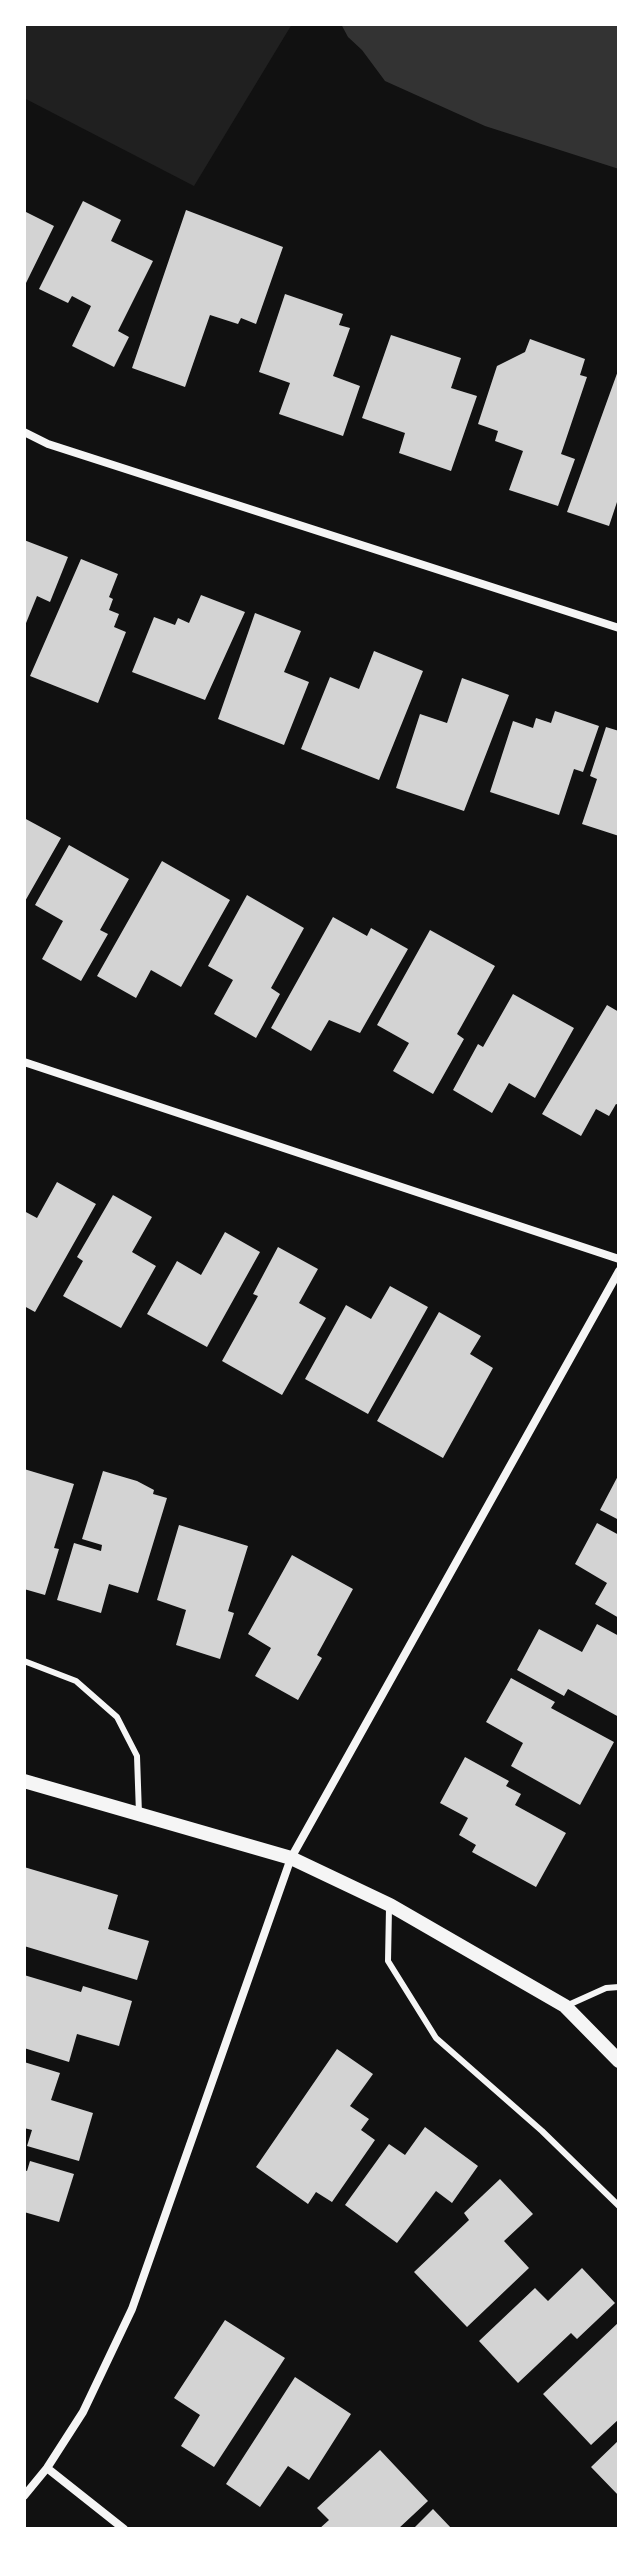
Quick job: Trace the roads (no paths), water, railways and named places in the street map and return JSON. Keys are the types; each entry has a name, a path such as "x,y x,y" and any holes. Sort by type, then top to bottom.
{"street":[{"path":"24,432 48,444 619,628"},
{"path":"24,1062 619,1259"},
{"path":"24,2496 47,2468 83,2412 132,2309 291,1858 619,1271"},
{"path":"24,1781 291,1858 390,1905 565,2006 619,2061"},
{"path":"47,2468 124,2529"}],"lane":[{"path":"24,1661 76,1681 117,1717 137,1756 139,1816"},
{"path":"390,1905 388,1961 436,2038 542,2131 619,2206"},
{"path":"565,2006 606,1988 619,1987"}]}
